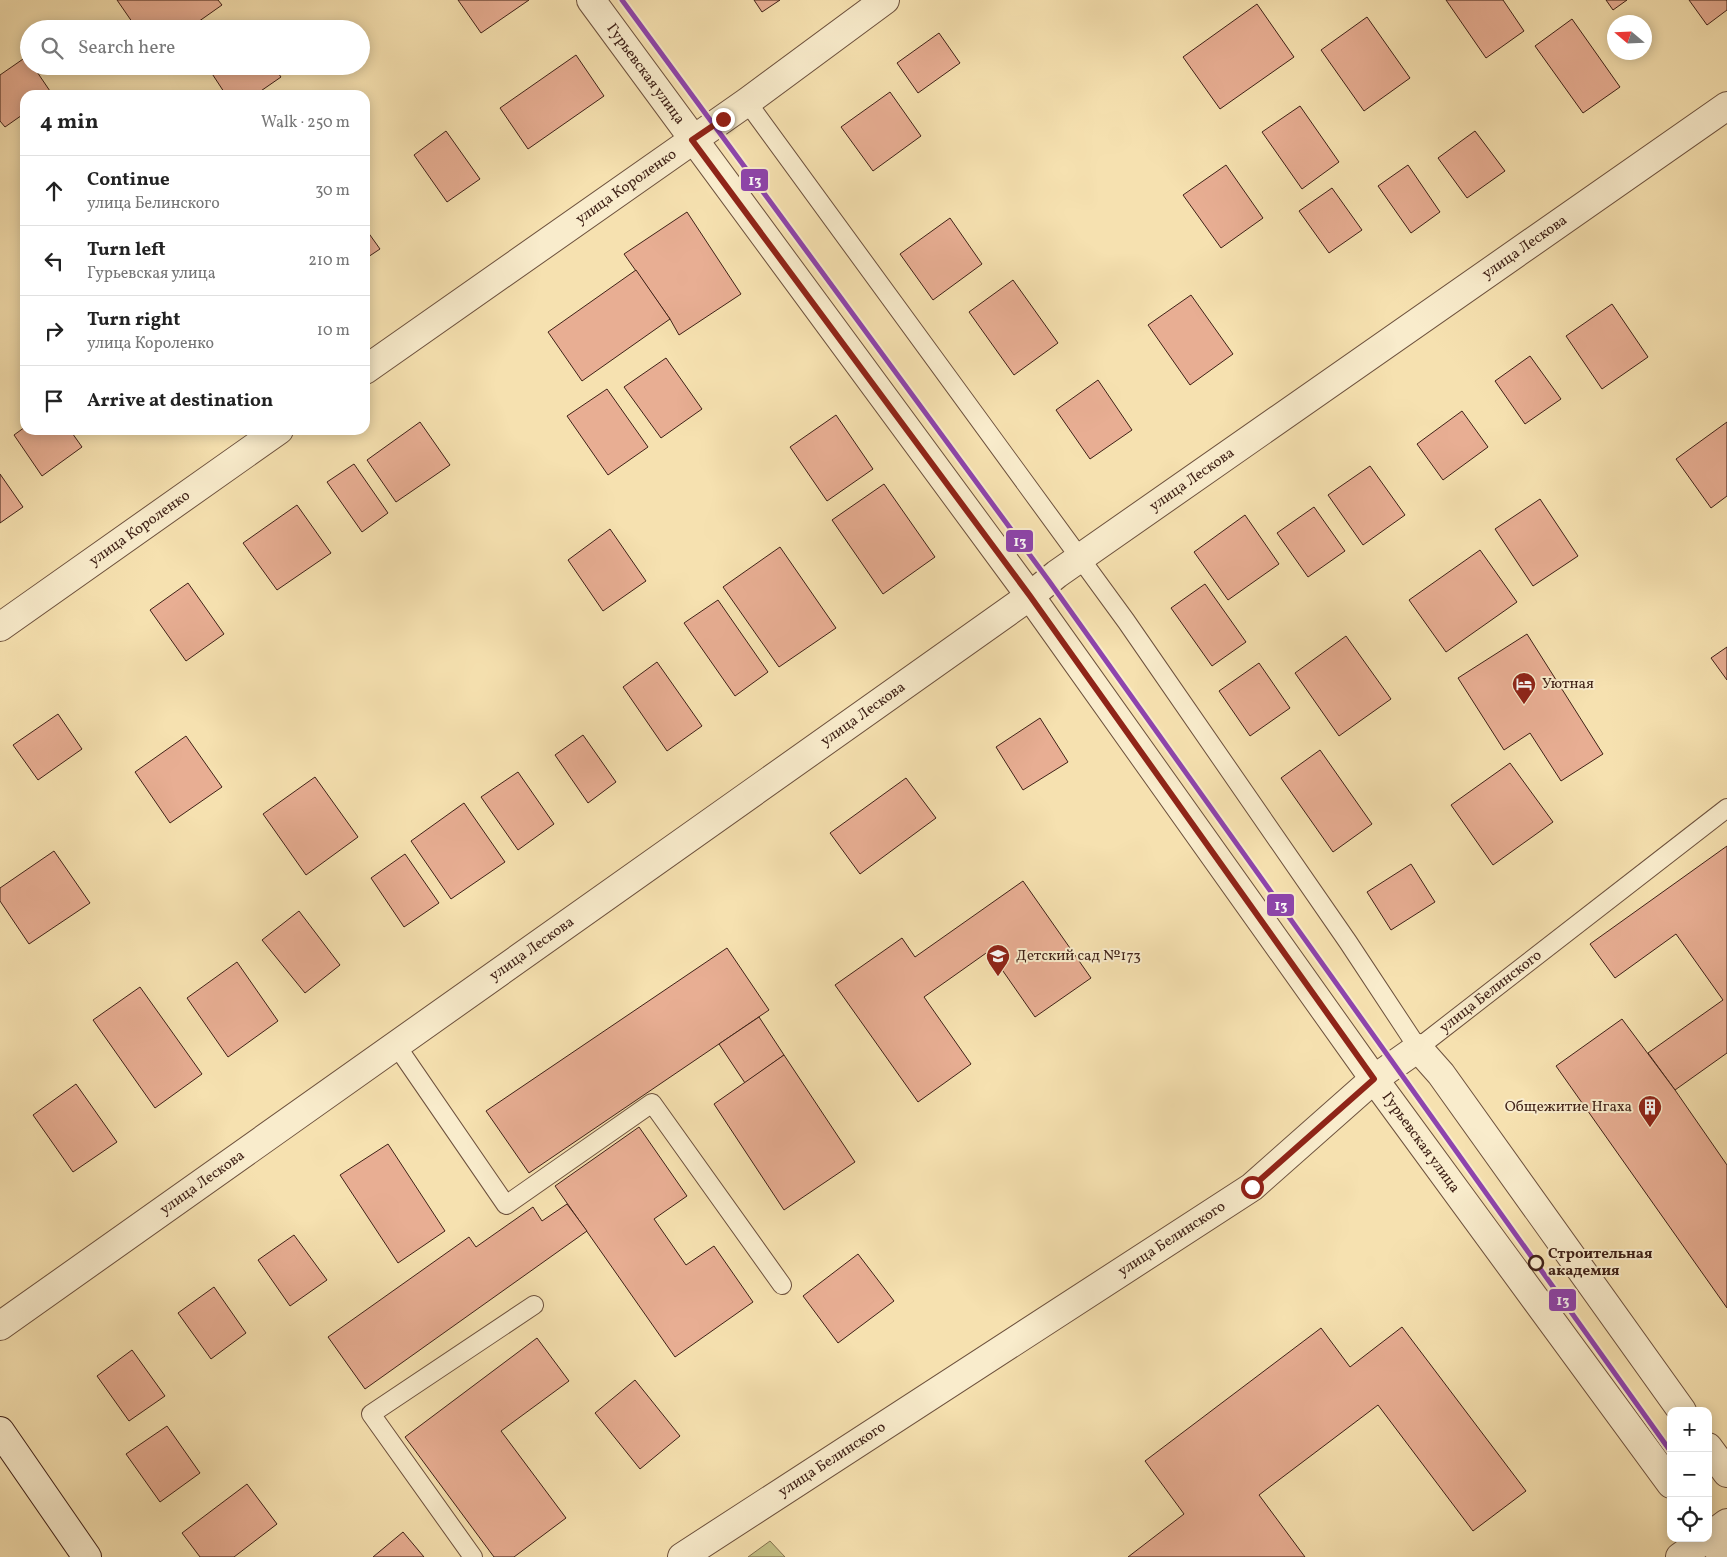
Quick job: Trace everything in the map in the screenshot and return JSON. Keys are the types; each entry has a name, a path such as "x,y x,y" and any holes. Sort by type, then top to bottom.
{"street":[{"name":"Гурьевская улица","path":"591,0 692,140 1030,596 1374,1079 1667,1479"},
{"name":"улица Короленко","path":"370,366 747,102 885,0"},
{"name":"улица Лескова","path":"0,1326 1030,596 1058,574 1727,106"},
{"name":"улица Короленко","path":"0,627 273,435"},
{"name":"улица Белинского","path":"682,1557 1252,1187 1374,1079 1418,1048"},
{"path":"1418,1048 1441,1074 1679,1407"},
{"path":"0,1431 87,1557"},
{"path":"1712,1452 1727,1473"},
{"path":"1680,1557 1714,1538"}],"lane":[{"path":"747,102 1081,558 1342,934 1418,1048"},
{"name":"улица Белинского","path":"1418,1048 1727,808"},
{"path":"396,1045 506,1205 652,1103 782,1284"},
{"path":"473,1557 371,1414 534,1305"}],"shaded area":[{"path":"770,1541 785,1557 748,1557"}],"building":[{"path":"117,0 218,0 222,5 201,20 131,20"},
{"path":"458,0 529,0 481,33"},
{"path":"754,0 780,0 762,12"},
{"path":"1446,0 1503,0 1524,31 1486,58"},
{"path":"1606,0 1627,0 1613,10"},
{"path":"1689,0 1727,0 1727,10 1707,25"},
{"path":"1257,4 1294,57 1220,109 1183,57"},
{"path":"1367,17 1410,78 1364,111 1321,50"},
{"path":"1572,19 1620,87 1583,113 1535,46"},
{"path":"939,33 960,63 918,93 897,63"},
{"path":"576,55 604,96 528,149 500,108"},
{"path":"20,61 20,75 39,75 49,90 20,90 20,116 5,127 0,121 0,75"},
{"path":"213,75 280,75 281,77 262,90 223,90"},
{"path":"890,92 921,136 873,171 841,127"},
{"path":"1300,106 1339,162 1302,189 1262,132"},
{"path":"446,131 480,179 447,202 414,155"},
{"path":"1475,131 1505,171 1467,198 1438,158"},
{"path":"1226,165 1263,218 1221,248 1183,195"},
{"path":"1408,165 1440,212 1411,233 1378,186"},
{"path":"1332,188 1362,230 1329,253 1299,211"},
{"path":"687,212 741,294 679,335 670,319 624,254"},
{"path":"950,218 982,264 933,300 900,254"},
{"path":"370,235 380,249 370,256"},
{"path":"636,270 670,319 582,381 548,332"},
{"path":"1013,280 1058,343 1014,375 969,312"},
{"path":"1191,295 1233,354 1190,385 1148,325"},
{"path":"1612,304 1648,357 1602,389 1566,336"},
{"path":"1530,356 1561,399 1525,424 1495,381"},
{"path":"666,358 702,409 661,438 624,387"},
{"path":"1098,380 1132,430 1090,459 1056,410"},
{"path":"607,389 648,447 608,475 567,416"},
{"path":"1462,411 1488,447 1443,480 1417,444"},
{"path":"836,415 873,469 827,501 790,447"},
{"path":"420,422 450,465 396,502 367,460"},
{"path":"1727,422 1727,496 1711,508 1676,459"},
{"path":"20,431 20,435 74,435 82,447 42,476 14,435"},
{"path":"354,464 388,513 362,532 327,482"},
{"path":"1370,466 1405,515 1363,545 1328,495"},
{"path":"0,474 23,507 0,523"},
{"path":"884,484 935,557 883,594 832,520"},
{"path":"1540,499 1578,556 1533,586 1495,529"},
{"path":"297,505 331,553 277,590 243,543"},
{"path":"1314,507 1345,551 1308,577 1277,533"},
{"path":"1245,515 1279,564 1228,600 1194,552"},
{"path":"610,529 646,581 603,611 568,560"},
{"path":"780,547 836,628 779,667 723,587"},
{"path":"1480,550 1517,602 1446,652 1409,600"},
{"path":"188,583 224,634 186,661 150,610"},
{"path":"1205,584 1246,642 1212,666 1171,608"},
{"path":"718,600 768,672 735,696 684,623"},
{"name":"Уютная","path":"1527,634 1603,754 1561,781 1530,733 1504,750 1458,678"},
{"path":"1346,636 1391,699 1339,736 1295,673"},
{"path":"1727,647 1727,680 1711,658"},
{"path":"657,662 702,726 667,751 623,687"},
{"path":"1259,663 1290,708 1250,736 1219,691"},
{"path":"58,714 82,749 38,780 13,745"},
{"path":"1040,718 1068,762 1023,790 996,747"},
{"path":"583,735 616,782 588,803 555,755"},
{"path":"186,736 222,787 170,823 135,772"},
{"path":"1320,750 1372,824 1333,852 1281,778"},
{"path":"1510,763 1553,822 1493,865 1451,805"},
{"path":"518,772 554,824 518,850 481,797"},
{"path":"315,777 358,837 306,875 263,814"},
{"path":"906,778 936,818 860,874 830,833"},
{"path":"464,803 505,862 451,899 411,841"},
{"path":"1727,846 1727,1053 1675,1090 1648,1053 1723,1000 1676,934 1615,978 1590,944"},
{"path":"54,851 90,903 29,944 0,901 0,888"},
{"path":"405,854 439,903 404,927 371,878"},
{"path":"1411,864 1435,902 1391,930 1367,892"},
{"path":"1023,881 1091,978 1035,1017 989,951 924,997 971,1064 918,1102 835,985 902,938 915,957"},
{"path":"299,911 340,965 305,993 262,940"},
{"path":"727,948 769,1010 529,1173 486,1111"},
{"path":"237,962 278,1021 228,1057 187,998"},
{"path":"140,987 202,1074 155,1108 93,1020"},
{"path":"759,1017 784,1055 745,1083 719,1044"},
{"name":"Общежитие Нгаха","path":"1622,1019 1675,1090 1727,1165 1727,1308 1556,1066"},
{"path":"784,1055 855,1162 784,1210 714,1104"},
{"path":"76,1084 117,1142 73,1172 33,1115"},
{"path":"639,1127 687,1196 654,1219 686,1265 714,1246 753,1302 675,1357 555,1186"},
{"path":"388,1144 445,1231 398,1263 340,1175"},
{"path":"567,1204 587,1231 365,1389 328,1337 469,1237 476,1247 533,1207 542,1221"},
{"path":"294,1235 327,1280 290,1306 258,1260"},
{"path":"858,1254 894,1301 838,1343 803,1296"},
{"path":"214,1287 246,1333 211,1359 178,1313"},
{"path":"1402,1327 1526,1491 1473,1531 1378,1405 1259,1495 1305,1557 1128,1557 1184,1514 1145,1461 1321,1328 1350,1367"},
{"path":"537,1338 569,1381 501,1431 566,1518 514,1557 494,1557 405,1437"},
{"path":"132,1350 165,1396 129,1421 97,1376"},
{"path":"635,1380 680,1436 640,1469 595,1413"},
{"path":"167,1426 200,1473 160,1502 126,1454"},
{"path":"247,1484 277,1524 234,1557 200,1557 182,1533"},
{"path":"403,1532 424,1557 373,1557"}],"transit line":[{"name":"13","path":"622,0 1049,581 1667,1446"}],"place":[{"name":"Уютная","path":"1524,705"},
{"name":"Детский сад №173","path":"998,977"},
{"name":"Общежитие Нгаха","path":"1650,1128"},
{"name":"Строительная академия","path":"1536,1263"}],"route":[{"path":"723,119 692,140 1030,596 1374,1079 1252,1187"}]}
